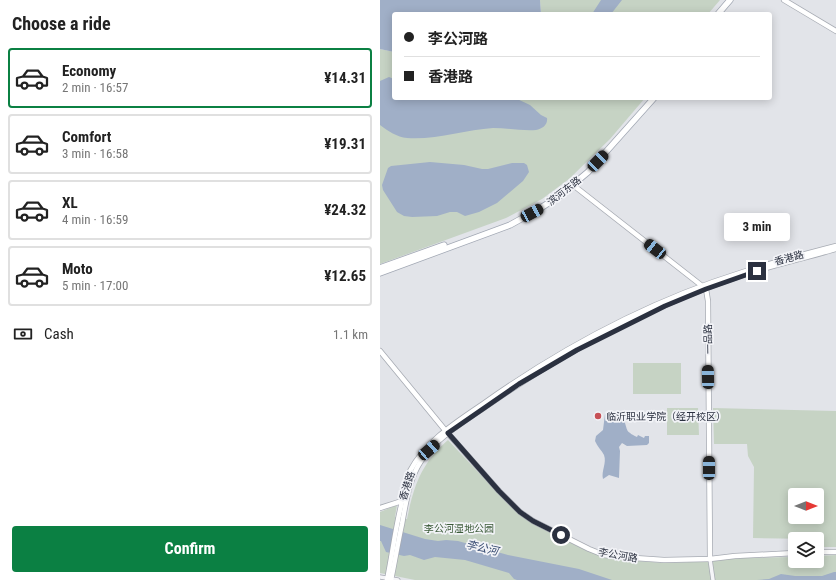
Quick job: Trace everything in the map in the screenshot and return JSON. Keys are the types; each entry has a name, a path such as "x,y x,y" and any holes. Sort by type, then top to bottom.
{"main road":[{"path":"715,12 726,0"},
{"path":"720,12 730,0"},
{"name":"滨河东路","path":"380,268 508,222 538,206 557,194 586,169 648,100"},
{"name":"滨河东路","path":"380,272 510,225 558,197 573,185 608,151 652,100"}],"street":[{"path":"784,0 836,31"},
{"path":"573,185 704,288"},
{"name":"香港路","path":"389,579 402,501 410,472 426,447 519,384 577,350 665,306 749,270 836,246"},
{"name":"香港路","path":"704,288 836,249"},
{"name":"一品路","path":"704,288 708,301 710,559"},
{"name":"李公河路","path":"380,350 447,432 499,491 520,512 533,521 589,550 604,554 664,560 710,559 788,553"},
{"name":"香港路","path":"400,518 414,473 429,450 447,432"},
{"path":"380,508 402,501"},
{"path":"824,552 836,552"},
{"path":"710,559 713,580"},
{"path":"380,576 398,580"}],"green space":[{"path":"540,0 720,0 710,12 541,12"},
{"path":"380,49 392,52 392,100 643,100 610,139 569,179 542,199 506,218 380,264"},
{"path":"633,363 681,363 681,394 633,394"},
{"path":"667,408 698,408 699,435 667,435"},
{"path":"713,408 836,411 836,547 824,547 824,532 788,532 788,539 753,538 754,467 748,456 747,444 714,444"},
{"name":"李公河湿地公园","path":"448,440 508,504 520,514 532,523 595,554 613,559 664,563 715,561 734,558 788,557 788,568 824,568 824,556 836,555 836,580 415,580 380,573 380,512 397,505 395,517 407,519 416,485 420,476 431,458"}],"water":[{"path":"380,0 540,0 541,12 392,12 392,52 380,49"},
{"path":"601,0 622,0 613,12 593,12"},
{"path":"389,77 392,78 392,100 519,100 530,105 541,115 547,118 547,123 542,128 536,130 493,128 429,138 407,138 389,131 380,125 380,81"},
{"path":"430,162 464,165 482,169 512,163 524,163 527,165 529,172 523,181 497,203 479,212 465,216 457,212 450,212 437,216 404,216 397,212 383,190 382,185 388,168 391,166"},
{"path":"610,412 624,420 630,433 637,437 638,435 644,438 645,436 649,436 649,443 647,445 627,446 622,443 619,447 619,478 609,475 603,479 605,458 595,441 596,436 603,430 605,414"},
{"name":"李公河","path":"380,525 425,539 438,541 458,541 508,555 579,569 612,580 517,580 514,579 509,573 465,560 435,557 424,560 410,555 404,556 386,552 380,541"},
{"path":"836,572 836,580 757,580 769,579 781,574 795,576 822,576"}],"place":[{"name":"临沂职业学院（经开校区）","path":"598,416"}],"route":[{"path":"561,535 533,521 520,512 499,491 448,433 519,384 577,350 665,306 706,289 757,271"}]}
